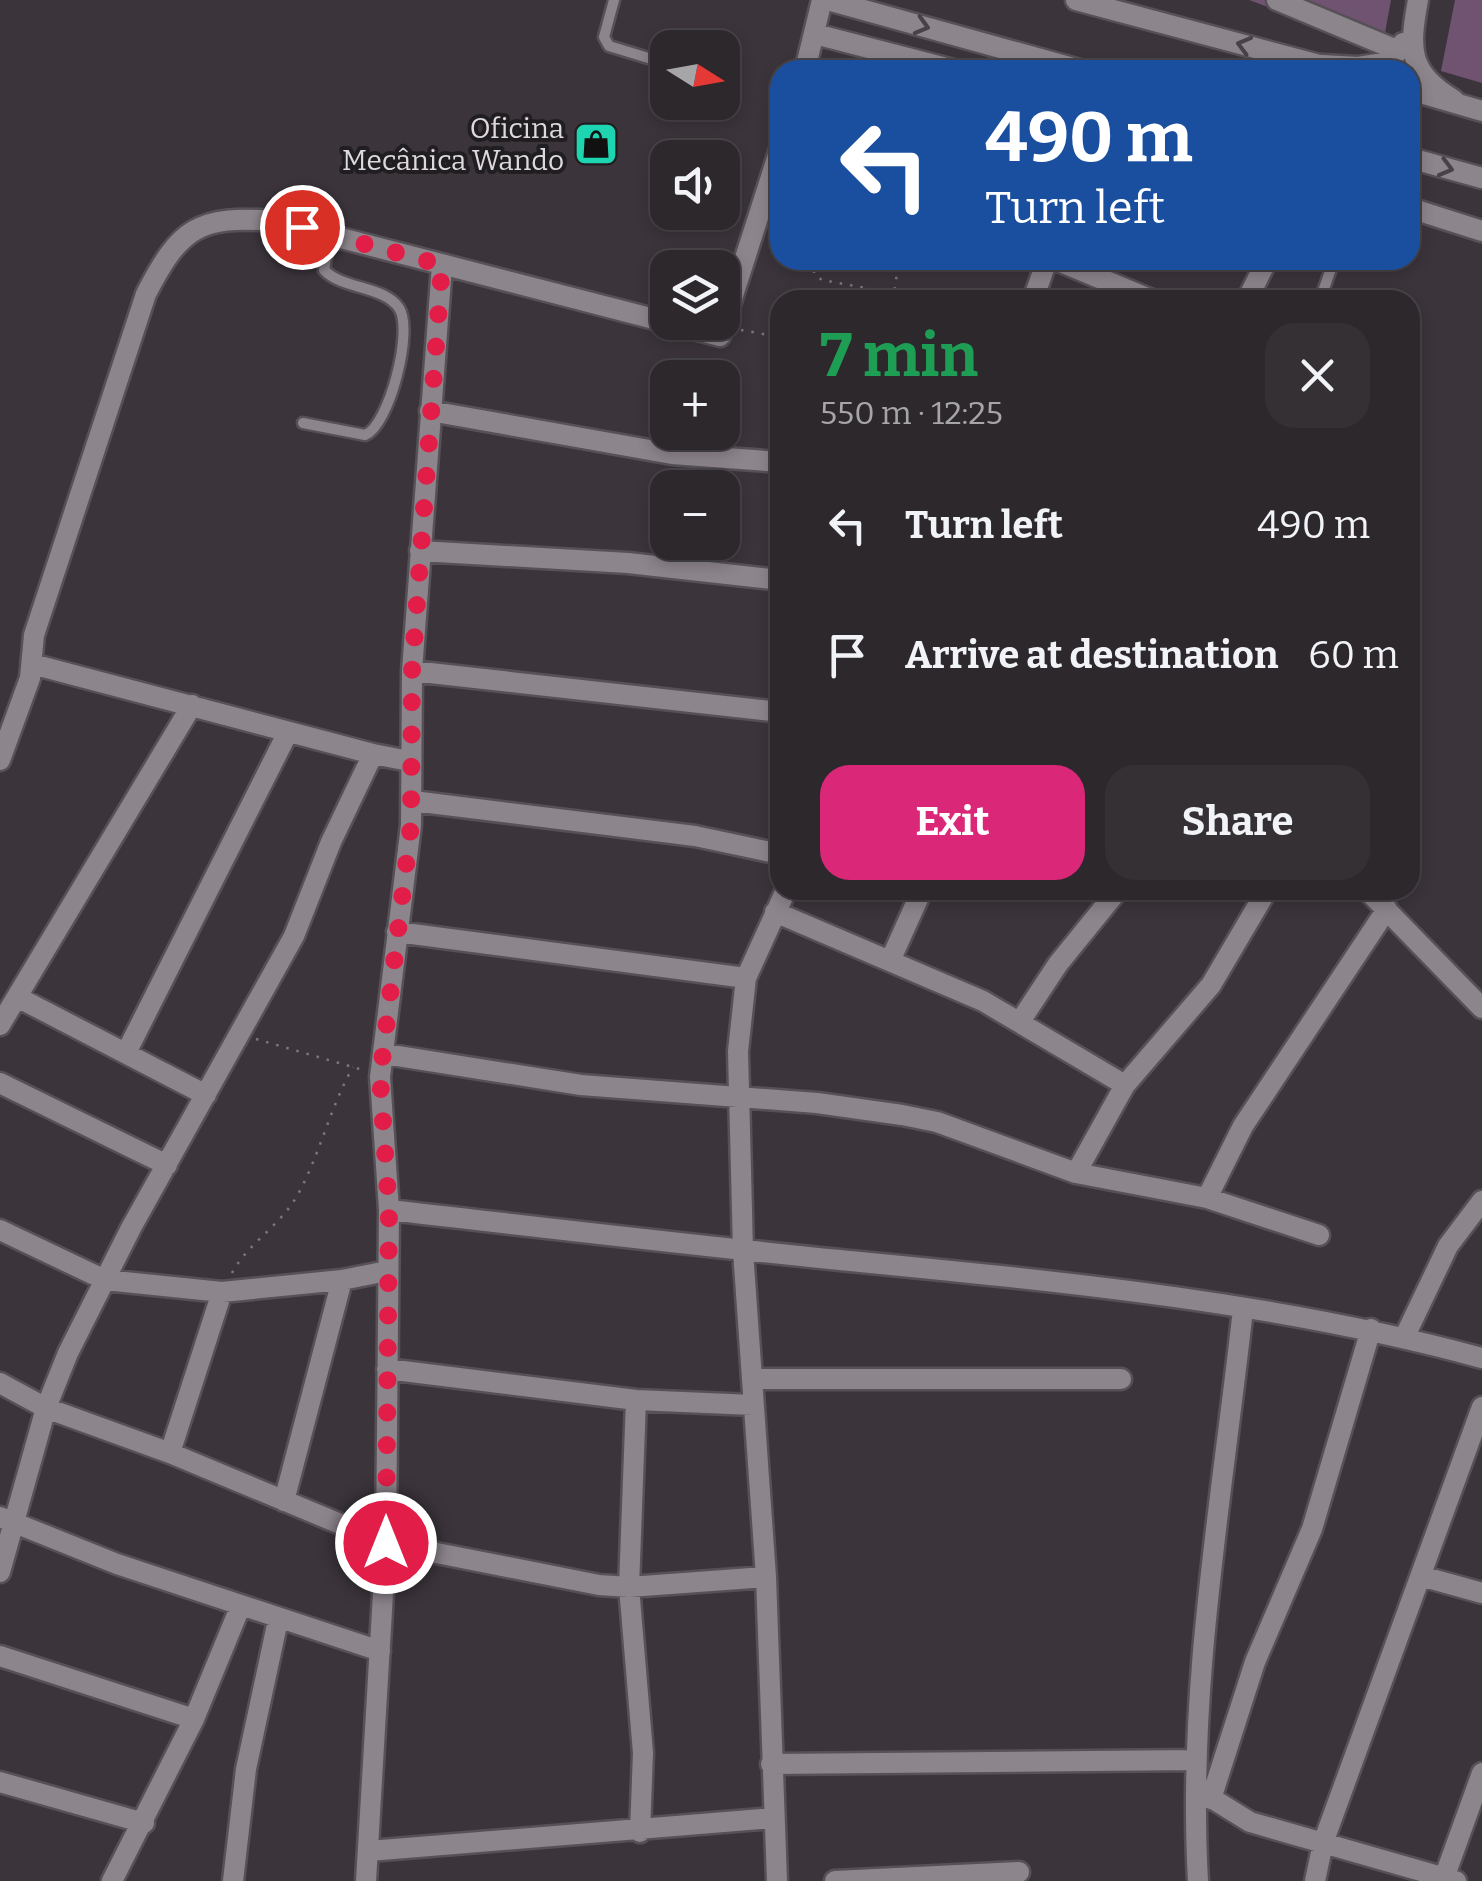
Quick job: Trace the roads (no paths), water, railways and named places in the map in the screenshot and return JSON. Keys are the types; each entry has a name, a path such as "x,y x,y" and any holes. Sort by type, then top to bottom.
{"street":[{"path":"808,60 825,0 1044,60"},
{"path":"1076,0 1300,60"},
{"path":"1277,0 1399,51"},
{"path":"1392,60 1417,5"},
{"path":"1415,60 1417,5"},
{"path":"816,34 916,60"},
{"path":"1420,71 1426,80 1472,108"},
{"path":"1420,93 1472,108"},
{"path":"1420,161 1482,178"},
{"path":"0,760 32,664 34,635 146,294 171,246 192,229 236,220 275,220 720,336 770,181"},
{"path":"1420,211 1482,231"},
{"path":"366,1881 386,1543 389,1210 380,1077 413,801 412,671 442,265"},
{"path":"1080,270 1128,290"},
{"path":"430,411 672,454 770,461"},
{"path":"420,550 628,563 770,579"},
{"path":"32,664 287,734 410,760"},
{"path":"412,671 770,711"},
{"path":"0,1025 192,705"},
{"path":"127,1051 287,734"},
{"path":"0,1572 7,1520 46,1408 104,1280 304,917 336,828 373,754"},
{"path":"413,801 696,836 770,852"},
{"path":"778,1881 766,1577 742,1250 738,1100 746,978 781,900"},
{"path":"890,961 917,900"},
{"path":"1021,1020 1058,964 1110,900"},
{"path":"1076,1173 1125,1085 1211,985 1261,900"},
{"path":"1378,900 1482,1008"},
{"path":"1206,1198 1243,1126 1387,909"},
{"path":"775,912 1021,1020 1125,1085"},
{"path":"397,932 746,978"},
{"path":"18,997 206,1095"},
{"path":"385,1054 516,1077 738,1100 850,1107 937,1122 1076,1173 1206,1198 1319,1235"},
{"path":"0,1083 166,1165"},
{"path":"1405,1336 1448,1246 1482,1201"},
{"path":"389,1210 989,1275 1242,1309 1371,1329 1482,1358"},
{"path":"0,1230 104,1280 222,1292 342,1280 388,1271"},
{"path":"284,1501 342,1280"},
{"path":"170,1453 222,1292"},
{"path":"1198,1881 1192,1786 1199,1664 1242,1309"},
{"path":"1211,1799 1256,1662 1312,1529 1371,1329"},
{"path":"386,1369 636,1400 753,1406"},
{"path":"752,1378 1121,1378"},
{"path":"0,1383 46,1408 170,1453 386,1543 568,1582 628,1587 766,1577"},
{"path":"636,1400 628,1587 643,1753 640,1832"},
{"path":"1315,1881 1323,1843 1482,1407"},
{"path":"7,1520 278,1620 380,1651"},
{"path":"1421,1576 1482,1594"},
{"path":"112,1881 194,1718 242,1606"},
{"path":"233,1881 246,1769 278,1620"},
{"path":"0,1656 194,1718"},
{"path":"771,1764 1193,1760"},
{"path":"1192,1786 1250,1822 1447,1880 1482,1773"},
{"path":"0,1782 144,1823"},
{"path":"369,1851 640,1832 774,1818"},
{"path":"835,1881 1019,1872"}],"lane":[{"path":"614,0 604,37 609,46 650,59"},
{"path":"302,423 365,436 373,432 387,411 402,346 404,324 399,308 387,298 335,280 324,270 330,234"}],"place":[{"name":"Oficina Mecânica Wando","path":"596,144"}]}
